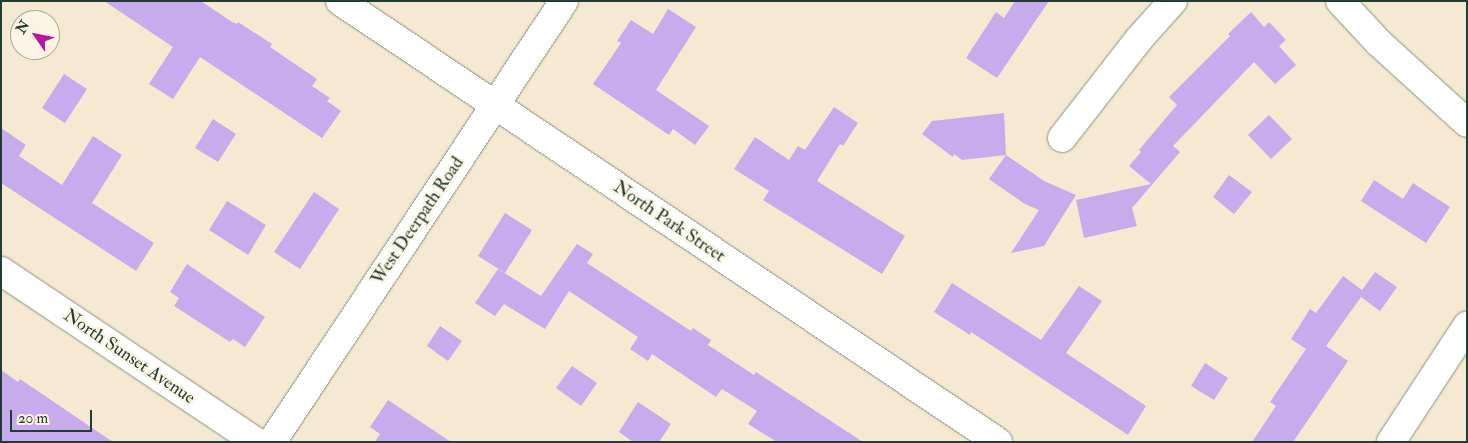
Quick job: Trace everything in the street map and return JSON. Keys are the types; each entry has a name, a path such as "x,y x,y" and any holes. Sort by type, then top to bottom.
{"street":[{"name":"North Park Street","path":"340,1 998,442"},
{"name":"West Deerpath Road","path":"272,442 564,1"},
{"path":"1062,138 1139,39 1173,1"},
{"path":"1340,1 1378,42 1467,123"},
{"name":"North Sunset Avenue","path":"1,271 256,442"},
{"path":"1391,442 1467,326"}],"building":[{"path":"104,1 201,1 232,22 237,24 238,22 272,44 270,47 317,79 312,86 330,98 327,101 341,111 322,138 200,57 173,99 149,84 173,47"},
{"path":"1015,1 1049,1 997,78 966,58 996,12 1004,18"},
{"path":"668,9 696,27 656,90 709,126 695,145 673,129 669,135 593,84 621,43 617,41 631,20 653,34"},
{"path":"1251,12 1264,27 1269,22 1286,40 1279,46 1296,65 1275,84 1254,62 1173,146 1180,152 1132,208 1137,226 1084,238 1076,200 1151,184 1129,166 1141,152 1139,150 1177,105 1169,97 1230,36 1228,34"},
{"path":"64,74 87,89 65,123 42,108"},
{"path":"834,107 858,123 843,146 840,144 817,181 905,236 882,274 763,200 769,191 734,169 755,137 789,160 798,146 805,150"},
{"path":"1004,113 1006,155 962,160 954,154 953,157 922,134 932,121"},
{"path":"1269,115 1292,139 1271,159 1248,135"},
{"path":"213,119 236,134 218,162 195,148"},
{"path":"1,128 26,145 19,156 62,185 93,136 122,155 92,203 154,243 136,271 1,183"},
{"path":"1006,155 1044,181 1076,195 1044,246 1011,253 1039,210 1025,204 989,179"},
{"path":"1229,175 1252,192 1234,214 1213,197"},
{"path":"1374,180 1403,199 1413,183 1450,207 1426,243 1361,201"},
{"path":"314,192 339,209 300,269 274,252"},
{"path":"227,201 266,225 248,255 209,230"},
{"path":"505,213 532,230 505,273 478,256"},
{"path":"577,244 593,254 587,263 691,331 693,328 711,340 708,345 754,375 756,372 863,442 777,442 748,424 757,411 722,389 716,397 652,354 648,361 630,349 638,337 569,291 545,329 504,304 495,316 475,303 498,269 541,296"},
{"path":"187,264 265,317 245,347 233,339 230,342 174,306 179,298 170,292"},
{"path":"1375,272 1397,287 1380,311 1361,297 1326,346 1348,361 1293,442 1252,442 1276,406 1270,402 1306,349 1291,339 1310,309 1316,313 1343,276 1362,290"},
{"path":"952,283 1041,340 1079,286 1102,301 1066,353 1146,406 1128,435 971,332 970,335 934,312"},
{"path":"440,326 462,341 448,361 427,346"},
{"path":"1205,363 1228,378 1214,400 1191,386"},
{"path":"572,366 597,383 581,406 556,388"},
{"path":"1,370 18,382 20,379 113,442 1,442"},
{"path":"388,400 451,442 375,442 380,434 370,427"},
{"path":"638,402 671,424 659,442 633,442 619,432"}]}
